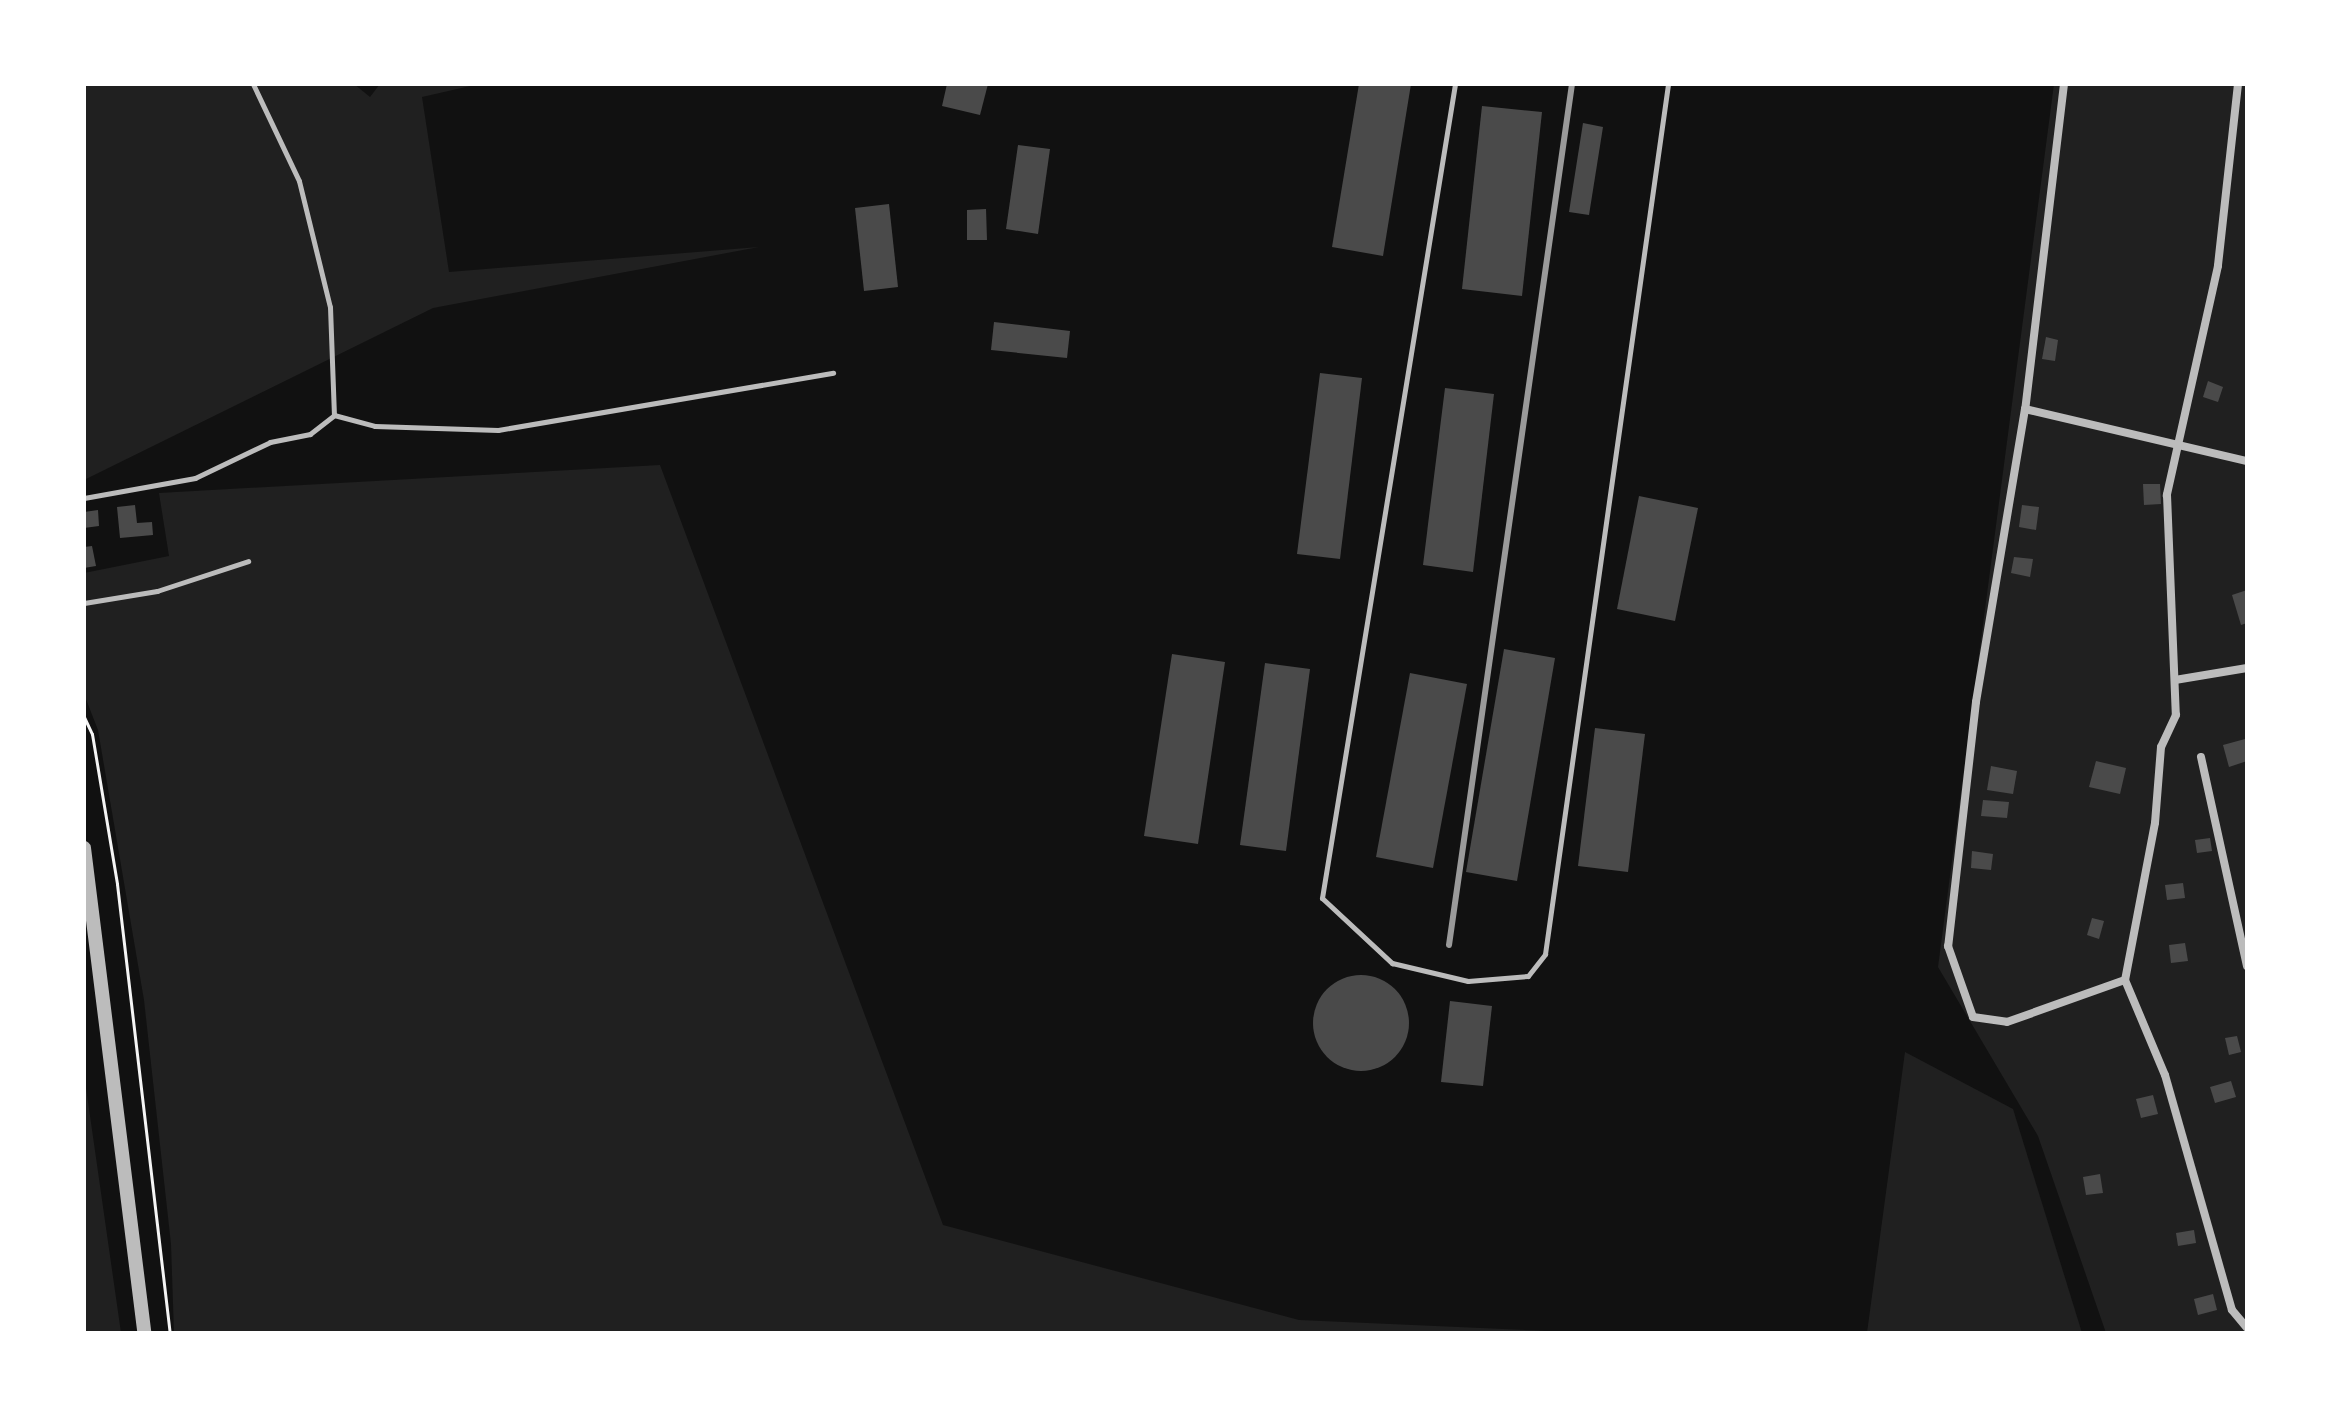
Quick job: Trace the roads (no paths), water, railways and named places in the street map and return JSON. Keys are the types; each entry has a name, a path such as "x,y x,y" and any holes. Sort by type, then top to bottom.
{"street":[{"path":"2064,84 2025,409 1976,702 1948,946 1973,1017 2007,1022 2125,980"},
{"path":"2238,84 2218,266 2167,495 2176,715 2161,747 2155,823 2125,980 2165,1075 2232,1310 2247,1328"},
{"path":"2025,409 2181,442 2247,461"},
{"path":"2175,680 2247,668"},
{"path":"2201,757 2247,966"},
{"path":"84,848 144,1333"}],"lane":[{"path":"253,84 299,181 330,307 334,415"},
{"path":"1455,84 1322,898 1392,963 1468,981 1528,976 1545,954 1668,84"},
{"path":"334,415 375,426 498,430 833,373"},
{"path":"84,498 195,478 270,442 310,434 334,415"},
{"path":"84,603 157,591 248,561"}],"railway":[{"path":"1449,945 1572,84"}]}
